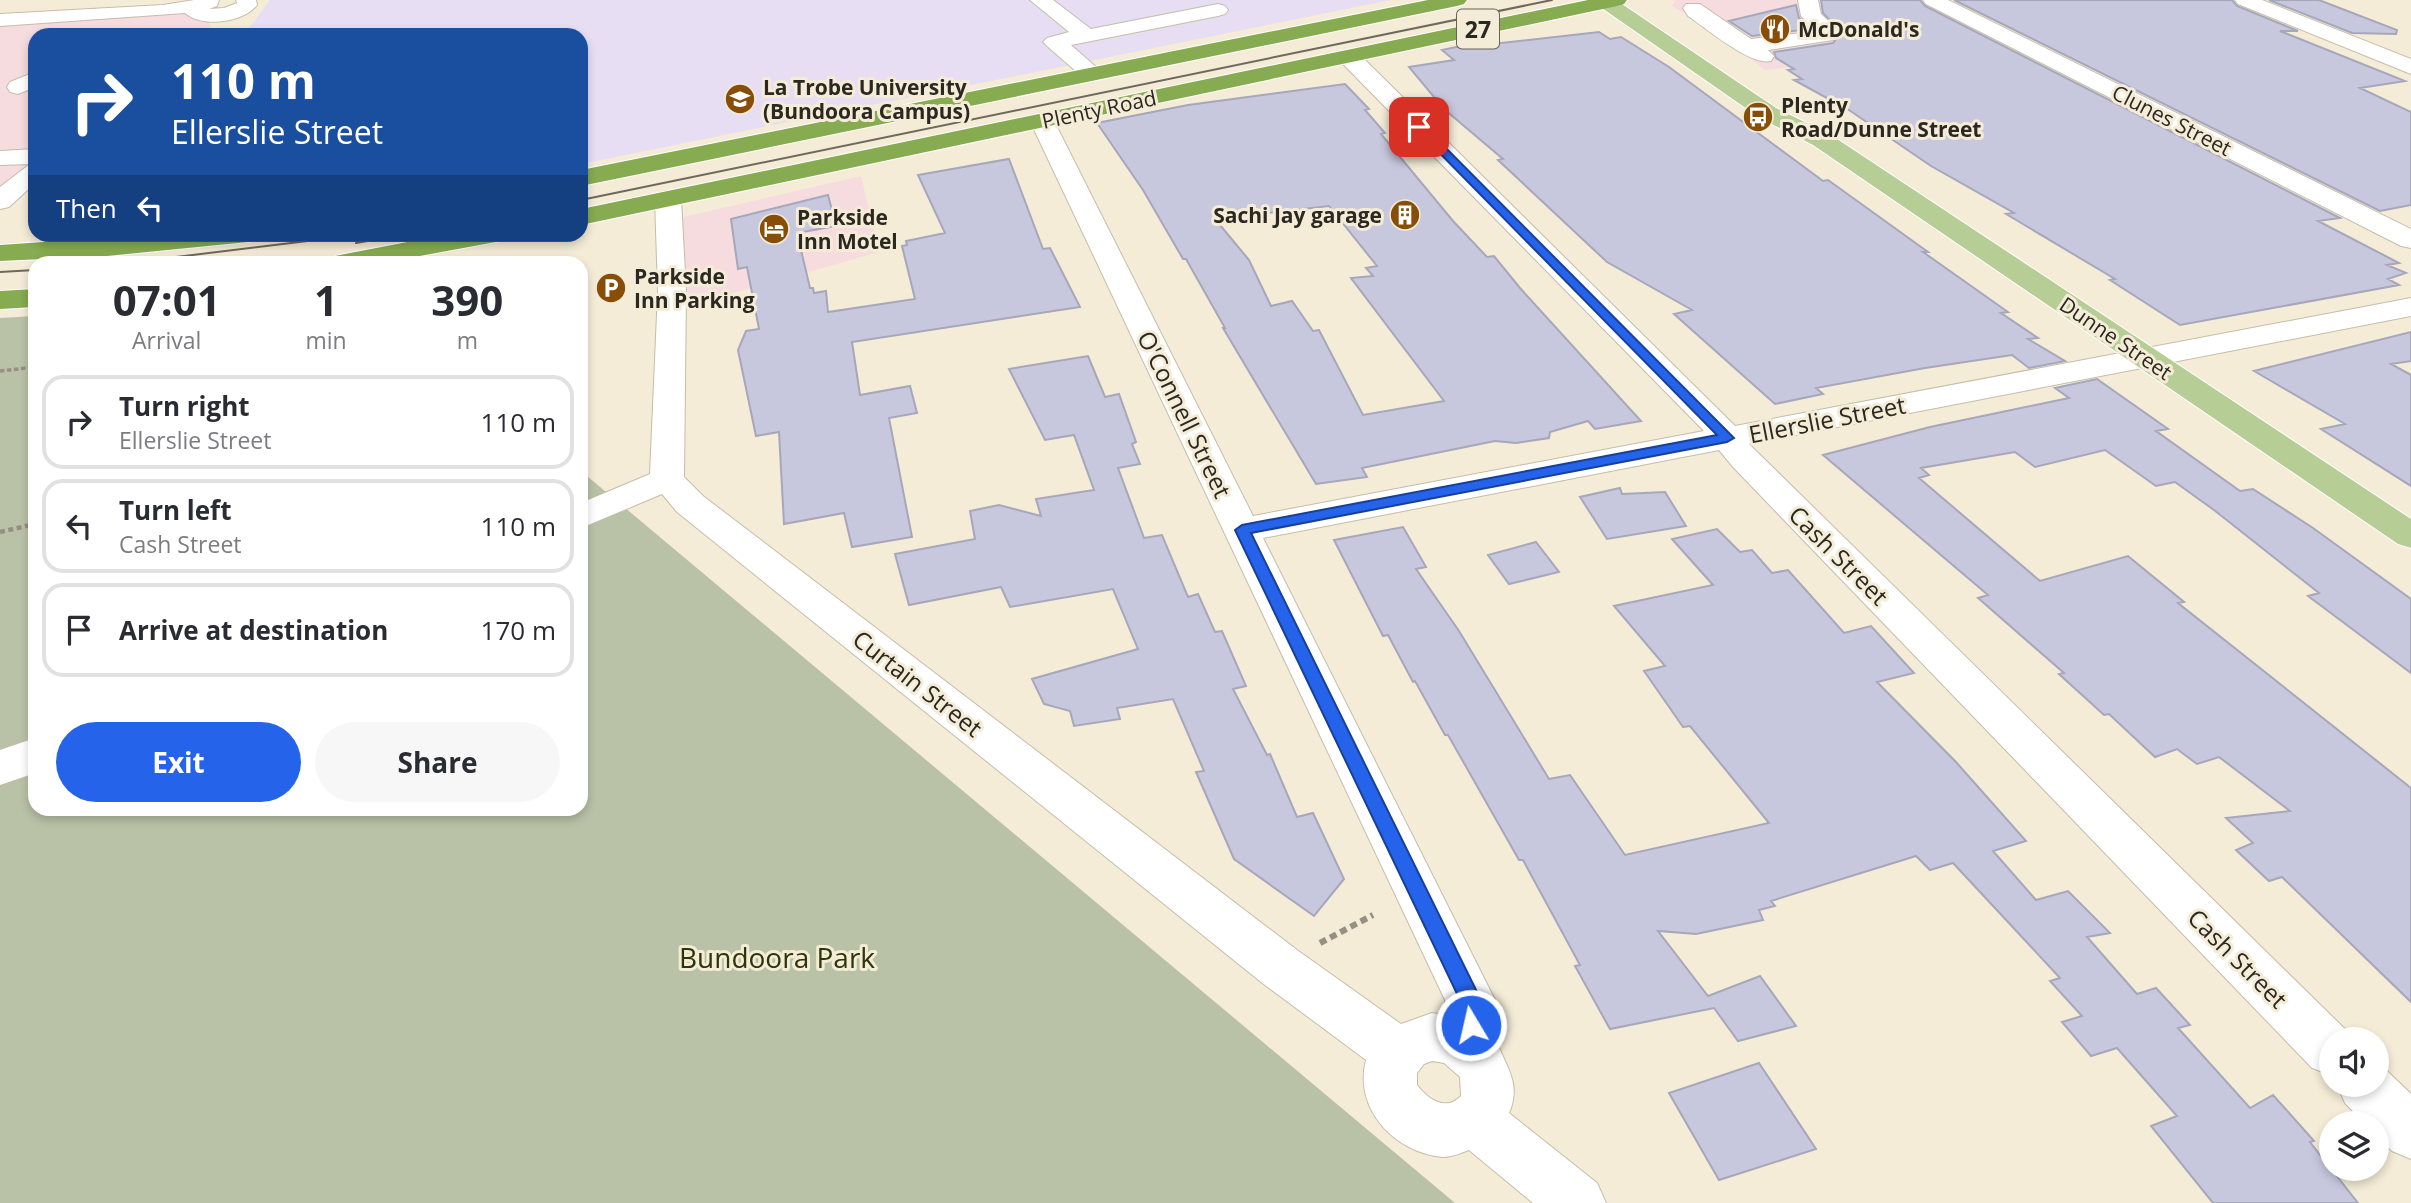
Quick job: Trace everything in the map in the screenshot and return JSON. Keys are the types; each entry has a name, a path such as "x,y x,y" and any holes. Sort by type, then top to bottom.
{"highway":[{"name":"Plenty Road","path":"588,177 1447,1"},
{"name":"Plenty Road","path":"588,216 1609,1"},
{"path":"849,124 873,156"},
{"path":"0,253 167,242"},
{"path":"377,256 453,242"},
{"path":"0,300 28,298"}],"main road":[{"name":"Dunne Street","path":"1609,1 1694,60 1739,62"},
{"name":"Dunne Street","path":"1694,60 1692,45 1659,20 1684,17 1739,62 1768,113 1822,140 2411,536"}],"street":[{"path":"1,21 29,0"},
{"path":"1040,0 1087,36"},
{"name":"Clunes Street","path":"1933,0 2411,240"},
{"path":"2245,0 2411,67"},
{"path":"1,21 163,11 209,13 241,5"},
{"path":"1739,62 1826,36 1829,31 1812,6"},
{"path":"1093,74 1054,42 1217,10"},
{"path":"1739,62 1841,47"},
{"name":"Cash Street","path":"1349,57 2319,1039"},
{"name":"O'Connell Street","path":"1042,121 1470,1000 1472,1052"},
{"path":"0,158 28,156"},
{"path":"0,201 28,176"},
{"path":"588,514 667,478 672,291 668,199"},
{"name":"Ellerslie Street","path":"1242,530 2411,307"},
{"name":"Curtain Street","path":"667,478 690,504 1279,966 1397,1052"},
{"path":"0,768 28,758"},
{"path":"1432,1037 1453,1040 1472,1052 1484,1068 1489,1087 1486,1106 1476,1121 1460,1129 1441,1131 1423,1126 1406,1116 1394,1101 1388,1084 1390,1067 1397,1052 1412,1040 1432,1037"},
{"path":"2376,1097 2411,1132"},
{"path":"1476,1121 1577,1203"}],"path":[{"path":"0,371 28,368"},
{"path":"0,532 28,526"},
{"path":"1316,945 1373,915"}],"shaded area":[{"name":"La Trobe University (Bundoora Campus)","path":"270,0 1391,0 588,163 588,28 249,28"},
{"path":"1676,0 1830,0 1864,17 1829,22 1859,37 1871,57 1765,70 1701,22 1672,6"},
{"path":"163,11 207,15 211,28 28,28 28,176 0,200 0,20"},
{"name":"Parkside Inn Motel","path":"861,176 879,252 687,306 679,218"}],"green space":[{"name":"Bundoora Park","path":"28,316 28,816 588,816 588,477 1455,1203 0,1203 0,318"}],"building":[{"path":"1821,0 1920,0 1925,6 2340,218 2318,221 2399,263 2387,265 2406,273 2388,279 2399,285 2180,325 2110,280 2115,279 2006,214 2014,213 1931,166 1849,110 1794,80 1802,79 1788,70 1794,69 1776,58 1774,52 1833,43 1841,32 1823,13"},
{"path":"1954,0 2232,0 2237,6 2298,31 2280,31 2405,81 2360,88 2411,112 2411,205 2380,211"},
{"path":"2269,0 2319,0 2397,30 2396,34 2352,33"},
{"name":"McDonald's","path":"1796,5 1799,18 1810,29 1752,36 1729,21"},
{"path":"1599,32 1610,39 1621,37 1669,67 1823,181 1828,180 1928,252 1923,252 2008,312 2001,313 2038,338 2028,339 2065,361 2029,368 2012,355 1816,388 1823,394 1775,404 1674,314 1692,310 1607,262 1498,160 1503,159 1444,109 1409,67 1454,60 1442,50 1479,42 1483,45"},
{"path":"1345,84 1369,109 1365,110 1385,133 1381,134 1453,221 1487,257 1494,256 1641,421 1595,429 1588,421 1550,432 1549,438 1516,443 1495,441 1362,468 1367,477 1316,484 1223,328 1186,259 1183,259 1143,190 1097,123 1188,105","holes":["1329,206 1377,266 1366,268 1373,276 1351,278 1444,401 1363,415 1319,330 1313,331 1292,301 1271,306 1249,260 1215,219"]},
{"path":"1009,159 1043,249 1050,248 1080,307 852,342 860,395 910,386 917,413 889,418 912,537 852,547 844,513 784,524 779,432 756,436 738,350 746,331 759,329 747,267 738,269 731,219 828,195 836,226 797,233 810,288 813,288 814,293 826,291 828,312 915,299 902,246 907,245 906,241 945,233 918,175"},
{"path":"2411,332 2411,361 2391,364 2411,375 2411,486 2321,429 2345,424 2254,371"},
{"path":"1088,356 1105,397 1119,394 1136,442 1132,444 1140,464 1118,468 1144,538 1162,535 1188,597 1198,594 1215,632 1222,631 1246,686 1233,689 1267,755 1270,754 1297,817 1313,813 1344,879 1314,916 1234,859 1196,772 1204,771 1173,699 1117,708 1120,719 1074,726 1070,711 1044,704 1032,679 1138,649 1113,589 1010,607 1001,587 909,605 895,554 975,539 970,511 999,505 1041,516 1036,499 1094,490 1074,435 1045,440 1009,369"},
{"path":"2097,379 2168,429 2156,431 2240,491 2253,489 2313,528 2411,599 2411,673 2308,596 2319,593 2214,510 2175,482 2156,486 2105,450 2035,467 2015,452 1921,468 1929,475 1919,478 2040,581 2128,556 2184,602 2178,603 2411,788 2411,1002 2282,877 2269,881 2236,850 2253,843 2226,818 2290,811 2219,757 2197,764 2177,749 2155,757 2109,714 2104,715 2059,674 2064,673 1978,598 1988,595 1823,455 1930,427 2069,398 2055,388"},
{"path":"1620,488 1622,494 1665,492 1686,526 1607,539 1580,497"},
{"path":"1403,527 1426,567 1416,569 1459,631 1549,779 1570,775 1625,855 1769,823 1690,726 1683,727 1644,671 1665,666 1614,606 1713,585 1672,539 1717,529 1740,552 1752,550 1772,573 1788,570 1844,633 1871,626 1914,673 1877,682 1956,762 2026,841 1993,851 2036,900 2068,891 2110,933 2087,937 2137,994 2156,988 2190,1025 2178,1028 2250,1108 2273,1095 2314,1141 2310,1142 2319,1153 2319,1181 2341,1181 2358,1203 2213,1203 2151,1126 2177,1116 2117,1048 2091,1056 2062,1022 2082,1016 2050,981 2060,978 1953,863 1930,870 1916,856 1771,901 1775,906 1759,910 1763,920 1696,934 1658,931 1708,996 1760,976 1796,1026 1738,1041 1714,1008 1610,1029 1575,966 1580,965 1523,860 1519,860 1388,635 1383,636 1334,540"},
{"path":"1536,542 1559,572 1509,584 1488,555"},
{"path":"1759,1063 1816,1149 1719,1180 1669,1093"}],"tram line":[{"path":"588,199 1552,0"},
{"path":"184,256 299,242"},
{"path":"356,243 362,242"},
{"path":"0,272 28,270"}],"place":[{"name":"McDonald's","path":"1775,29"},
{"name":"La Trobe University (Bundoora Campus)","path":"740,99"},
{"name":"Plenty Road/Dunne Street","path":"1758,117"},
{"name":"Sachi Jay garage","path":"1405,215"},
{"name":"Parkside Inn Motel","path":"774,229"},
{"name":"Parkside Inn Parking","path":"611,288"}],"route":[{"path":"1419,127 1727,438 1242,530 1470,1000 1471,1025"}]}
